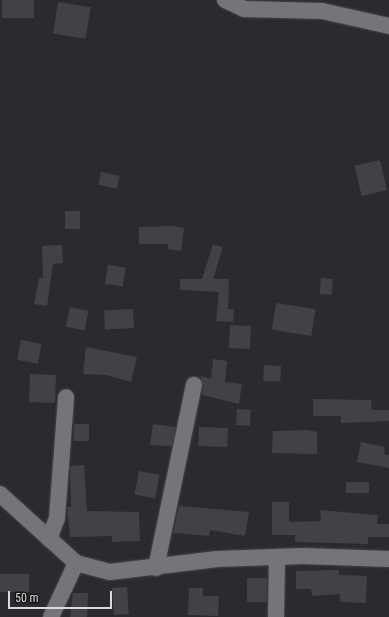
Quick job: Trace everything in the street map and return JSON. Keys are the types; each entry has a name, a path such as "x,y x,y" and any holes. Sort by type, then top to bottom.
{"street":[{"path":"225,0 244,9 322,12 389,26"},
{"path":"156,568 194,385"},
{"path":"49,538 57,518 66,396"},
{"path":"0,494 76,564 110,572 156,568 217,559 277,557 389,559"},
{"path":"276,617 277,557"},
{"path":"51,617 76,564"}],"building":[{"path":"2,0 34,0 34,18 2,18"},
{"path":"58,2 91,7 86,39 53,34"},
{"path":"380,160 387,190 362,196 355,166"},
{"path":"101,172 120,176 117,189 98,185"},
{"path":"65,211 80,211 80,229 65,229"},
{"path":"171,226 184,228 181,251 168,249 168,244 139,244 139,227"},
{"path":"213,244 223,247 213,279 229,279 228,309 234,309 233,322 216,321 219,292 180,290 180,279 202,279"},
{"path":"62,245 63,263 53,264 47,306 34,304 39,278 43,278 42,246"},
{"path":"108,265 126,268 123,287 105,284"},
{"path":"321,278 333,279 332,295 320,294"},
{"path":"276,303 316,309 311,336 272,330"},
{"path":"70,307 89,311 84,331 66,327"},
{"path":"133,309 134,328 105,329 104,311"},
{"path":"230,325 251,326 250,349 229,348"},
{"path":"21,340 42,344 38,364 17,360"},
{"path":"86,347 137,357 131,382 106,375 83,374"},
{"path":"213,359 227,361 225,382 242,384 239,404 202,395 203,387 201,376 211,379"},
{"path":"264,365 281,366 280,382 263,381"},
{"path":"30,374 56,375 55,403 29,402"},
{"path":"313,399 371,400 372,410 389,410 389,421 341,423 341,416 313,416"},
{"path":"237,409 251,410 250,426 236,425"},
{"path":"74,424 89,424 89,441 74,441"},
{"path":"153,424 176,427 172,446 150,445"},
{"path":"199,427 228,428 227,447 198,446"},
{"path":"307,430 317,432 317,454 272,453 273,431"},
{"path":"361,442 385,447 384,454 389,455 389,468 357,462"},
{"path":"84,465 87,511 139,512 140,541 112,542 112,536 70,537 67,507 71,507 70,466"},
{"path":"139,471 160,475 155,499 134,495"},
{"path":"346,482 369,482 369,493 346,493"},
{"path":"272,502 289,502 289,522 321,521 320,510 378,515 377,524 389,524 389,537 368,537 368,544 295,542 295,535 272,535"},
{"path":"179,506 249,512 245,536 210,530 209,536 173,533"},
{"path":"339,570 339,575 367,576 366,603 340,602 340,594 312,596 311,589 296,589 296,571"},
{"path":"0,574 29,574 29,592 0,592"},
{"path":"247,578 267,578 267,602 247,602"},
{"path":"127,587 129,614 114,615 112,588"},
{"path":"189,588 203,588 203,596 219,596 218,616 188,615"},
{"path":"73,593 88,593 87,617 70,617"}]}
